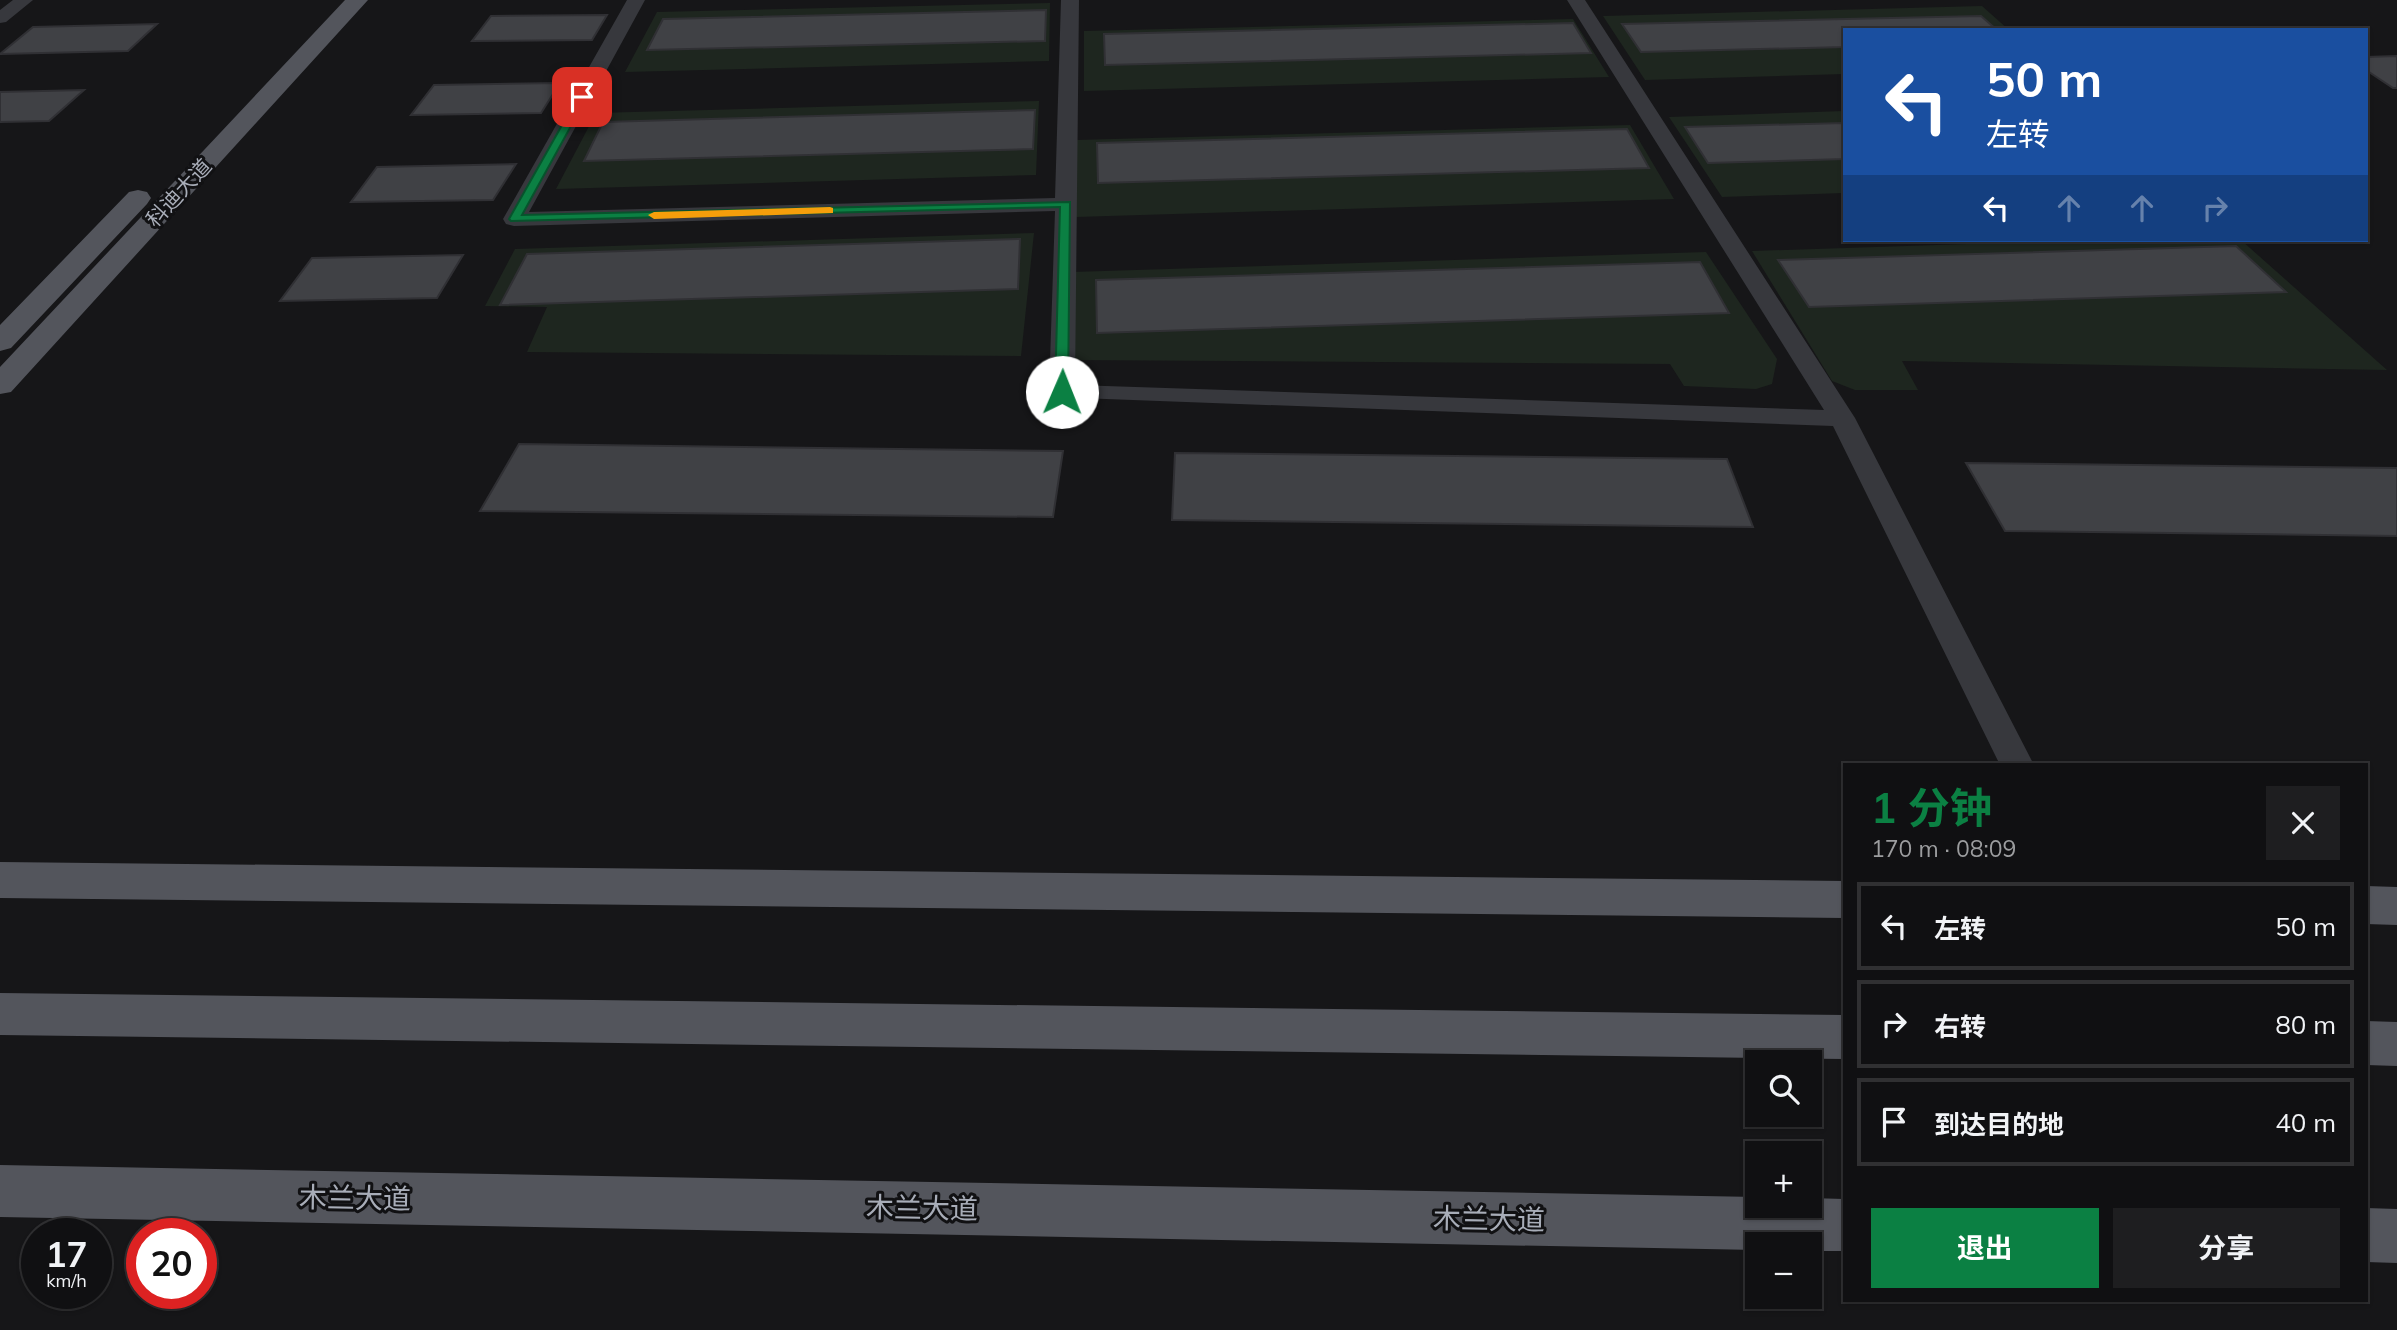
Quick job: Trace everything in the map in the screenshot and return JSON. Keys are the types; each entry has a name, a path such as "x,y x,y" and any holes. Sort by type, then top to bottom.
{"main road":[{"name":"科迪大道","path":"194,141 329,0"},
{"name":"科迪大道","path":"0,386 357,0"},
{"name":"科迪大道","path":"0,342 155,181"},
{"path":"0,880 1843,900"},
{"path":"2368,905 2397,905"},
{"path":"0,1014 1843,1037"},
{"path":"2368,1043 2397,1044"},
{"name":"木兰大道","path":"0,1191 1843,1225"},
{"path":"2368,1235 2397,1236"}],"lane":[{"path":"0,18 24,0"},
{"path":"636,0 514,219 1066,204"},
{"path":"1070,0 1062,392 1842,418"},
{"path":"1576,0 1842,418 2016,763"}],"shaded area":[{"path":"1050,3 1049,61 625,72 657,12"},
{"path":"1982,6 2007,28 1843,28 1843,74 1645,80 1603,16"},
{"path":"1573,19 1609,77 1084,91 1084,31"},
{"path":"1039,101 1036,175 556,189 596,113"},
{"path":"1843,111 1843,193 1722,197 1669,117"},
{"path":"1630,125 1674,199 1076,217 1076,140"},
{"path":"1034,233 1021,356 527,352 547,307 485,306 515,249"},
{"path":"2024,242 2243,242 2387,370 1902,361 1918,390 1855,390 1832,381 1752,251"},
{"path":"1706,252 1777,359 1772,384 1756,389 1684,386 1670,364 1069,360 1072,272"}],"building":[{"path":"1046,10 1045,41 647,50 663,19"},
{"path":"607,15 592,40 472,41 491,16"},
{"path":"1981,16 1995,28 1843,28 1843,47 1641,52 1622,24"},
{"path":"1573,23 1591,53 1105,65 1104,34"},
{"path":"157,24 128,51 0,54 33,27"},
{"path":"2397,56 2397,88 2368,71 2368,57"},
{"path":"560,83 541,113 411,115 434,85"},
{"path":"84,90 49,121 0,122 0,92"},
{"path":"1035,110 1033,149 584,161 603,122"},
{"path":"1843,123 1843,159 1708,163 1685,127"},
{"path":"1627,129 1649,168 1098,183 1097,143"},
{"path":"516,164 493,200 351,202 377,167"},
{"path":"1020,239 1018,289 500,305 527,254"},
{"path":"2236,246 2286,292 1809,307 1778,260"},
{"path":"463,255 437,298 280,301 312,258"},
{"path":"1700,262 1729,313 1097,333 1096,280"},
{"path":"519,444 1063,451 1053,517 480,511"},
{"path":"1175,453 1727,459 1753,527 1172,520"},
{"path":"1966,463 2397,468 2397,536 2005,531"}],"slow traffic":[{"path":"654,215 830,210"}],"route":[{"path":"582,97 514,219 1066,204 1062,392"}]}
